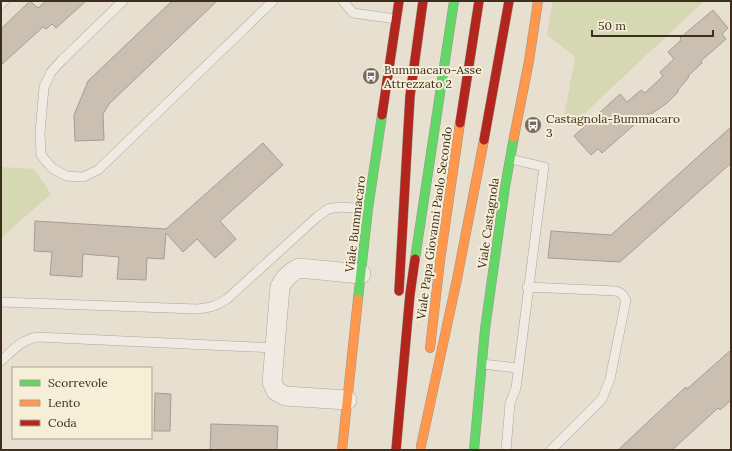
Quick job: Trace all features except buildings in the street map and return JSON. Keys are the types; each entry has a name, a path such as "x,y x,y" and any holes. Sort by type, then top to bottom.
{"main road":[{"name":"Viale Bummacaro","path":"342,450 368,209 399,1"},
{"path":"398,300 410,96 424,1"},
{"name":"Viale Papa Giovanni Paolo Secondo","path":"395,450 410,294 454,1"},
{"name":"Viale Papa Giovanni Paolo Secondo","path":"420,448 435,296 479,1"},
{"path":"420,448 445,335 498,68 509,1"},
{"name":"Viale Castagnola","path":"474,450 482,364 505,188 529,61 538,1"},
{"path":"395,450 398,332"}],"street":[{"path":"347,400 285,396 276,391 272,382 280,287 285,278 299,268 361,274"}],"lane":[{"path":"1,4 4,1"},
{"path":"124,1 62,60 51,72 44,87 40,133 42,155 52,168 66,176 82,177 98,170 273,1"},
{"path":"343,1 353,13 396,19"},
{"path":"506,450 510,403 516,388 544,167 511,159"},
{"path":"1,302 197,309 209,308 219,305 227,299 317,217 328,210 340,206 368,209"},
{"path":"528,287 616,291 622,294 626,300 610,379 602,399 551,450"},
{"path":"1,361 22,342 37,337 275,348"},
{"path":"482,364 518,368"}],"green space":[{"path":"553,1 704,1 571,126 563,123 575,57 547,35"},
{"path":"1,167 34,169 51,194 1,238"}],"traffic: fast":[{"path":"415,259 454,1"},
{"path":"358,299 368,209 382,115"},
{"path":"474,450 485,329 505,187 514,137"}],"traffic: slow":[{"path":"514,137 529,61 538,1"},
{"path":"430,348 440,261 460,123"},
{"path":"421,446 457,279 484,140"},
{"path":"342,450 358,299"}],"traffic: jam":[{"path":"382,115 399,1"},
{"path":"399,291 410,96 423,1"},
{"path":"460,123 479,1"},
{"path":"484,140 509,1"},
{"path":"396,450 410,294 415,259"}],"place":[{"name":"Bummacaro-Asse Attrezzato 2","path":"371,76"},
{"name":"Castagnola-Bummacaro 3","path":"533,125"}]}
